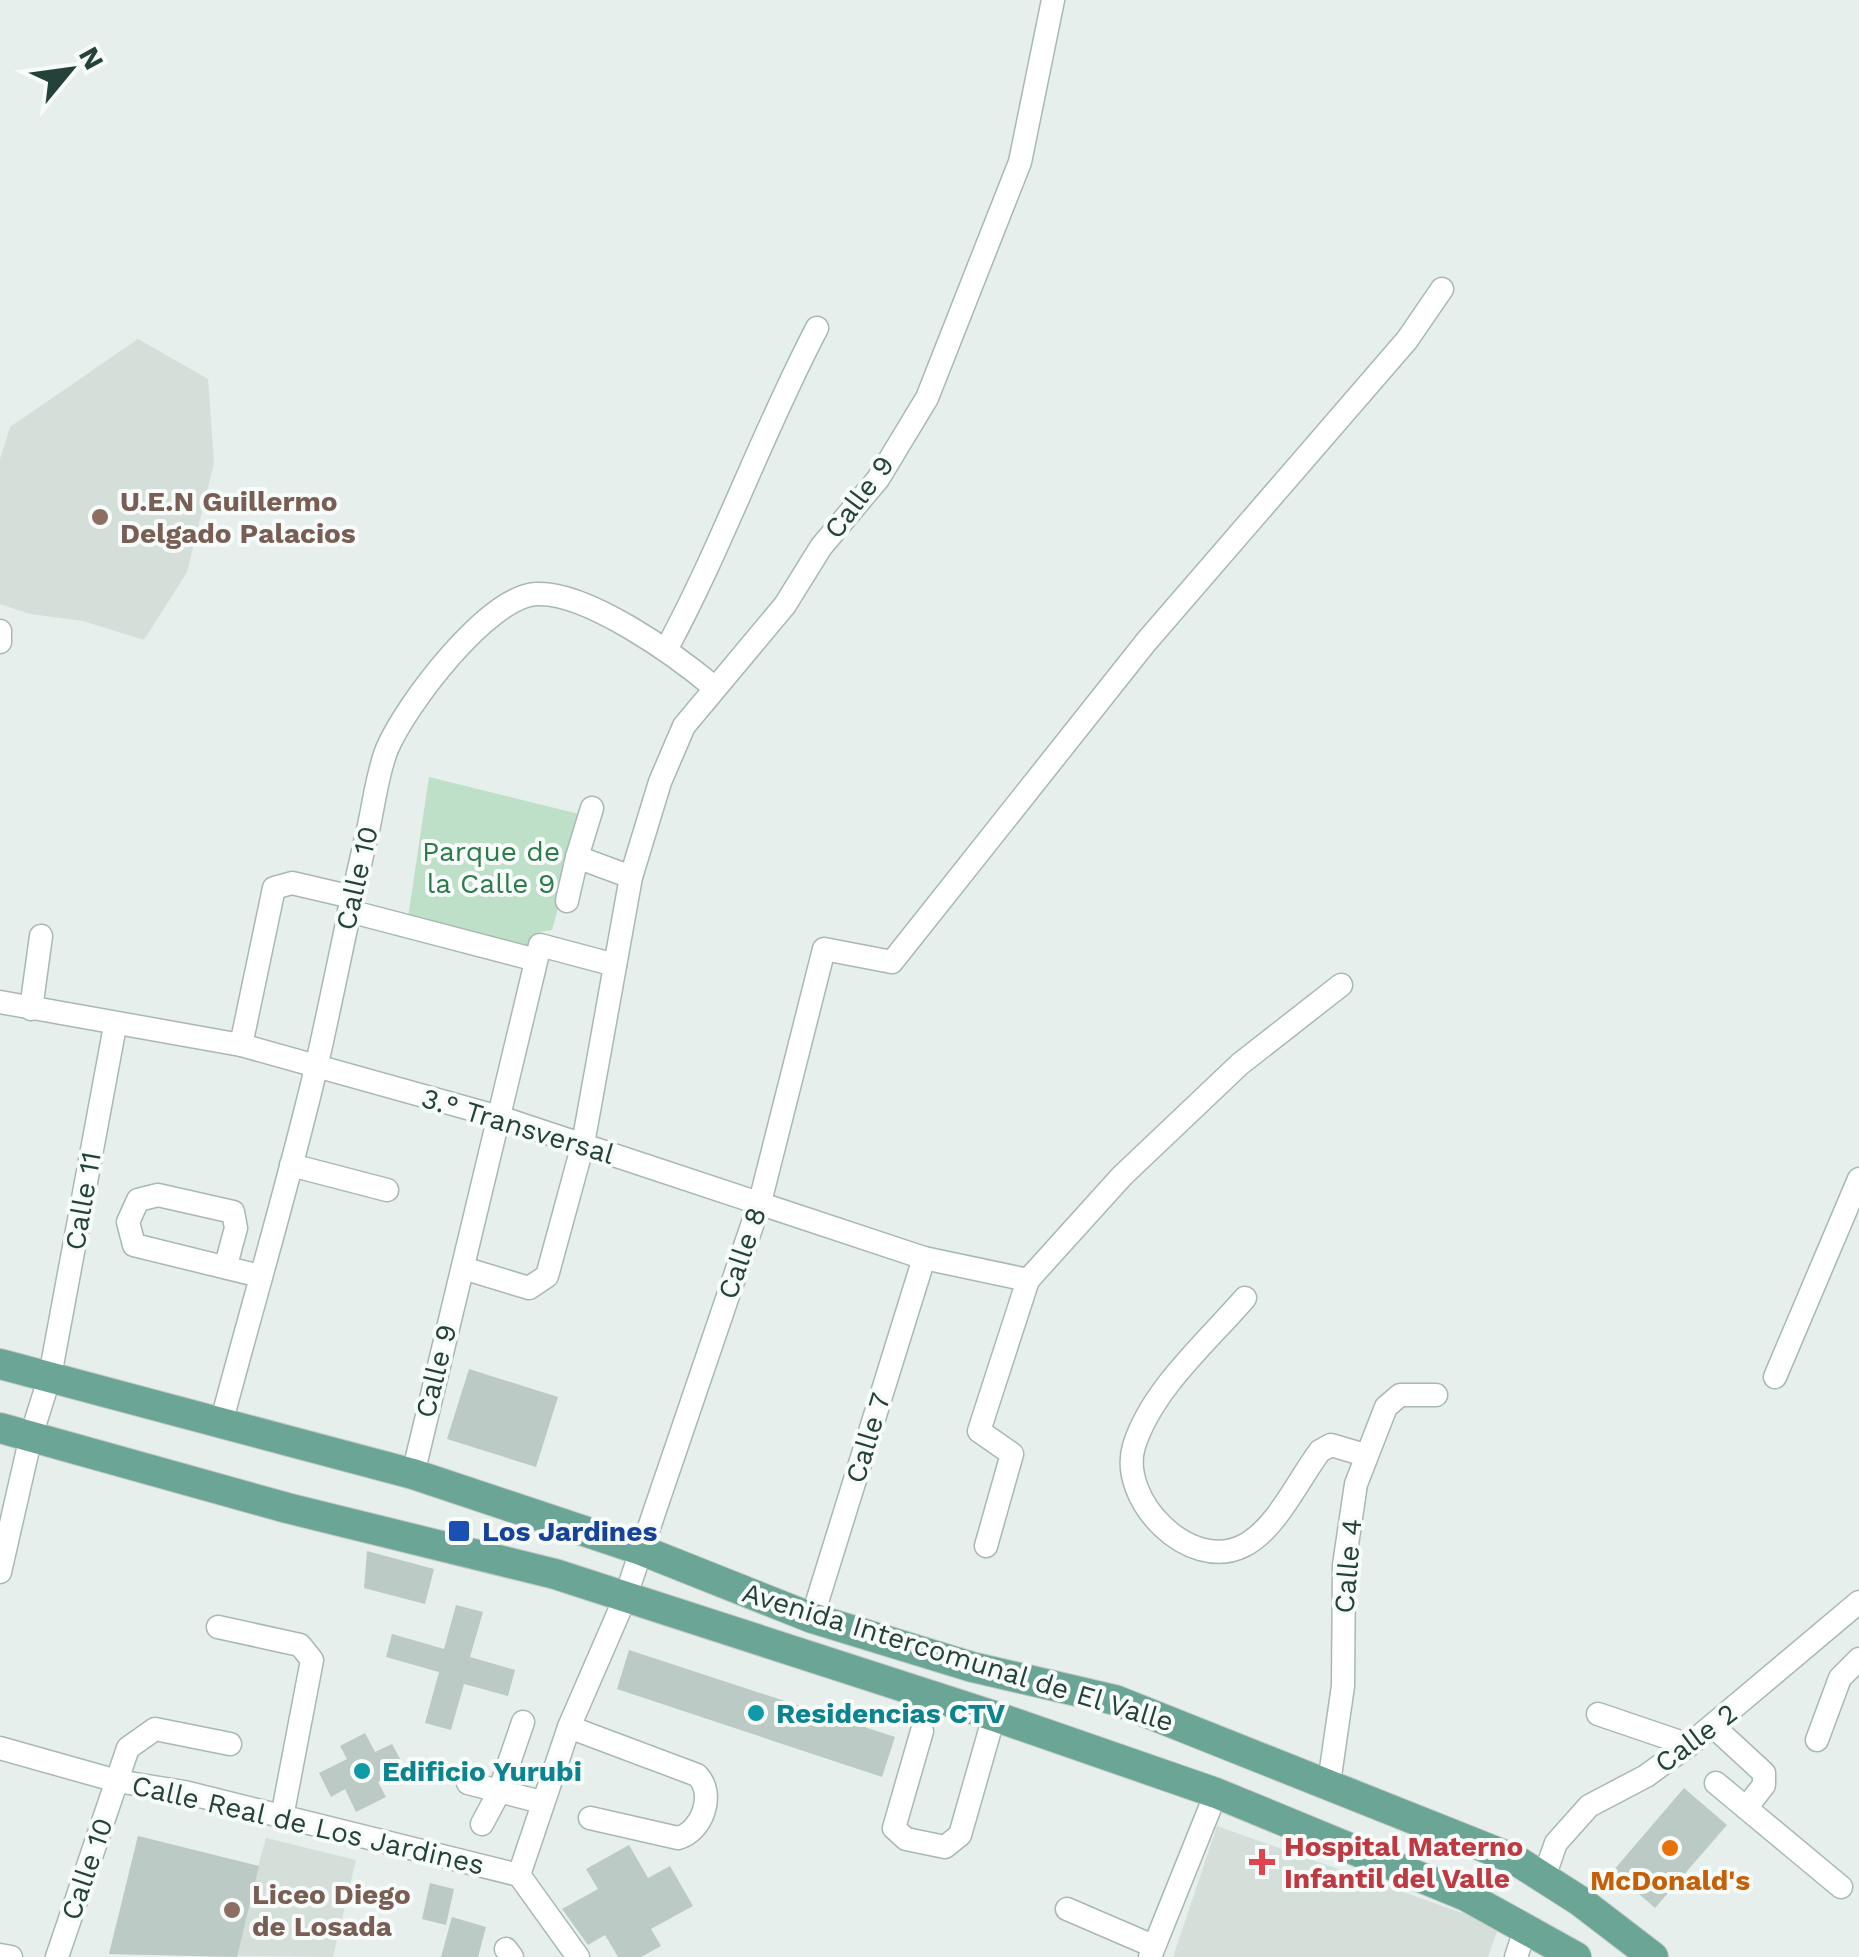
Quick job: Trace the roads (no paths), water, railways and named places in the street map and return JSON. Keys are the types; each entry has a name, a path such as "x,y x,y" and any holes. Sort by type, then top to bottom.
{"main road":[{"name":"Avenida Intercomunal de El Valle","path":"0,1364 222,1420 413,1474 641,1550 812,1618 972,1666 1115,1700 1514,1858 1653,1957"},
{"name":"Avenida Intercomunal de El Valle","path":"0,1428 287,1508 555,1574 994,1716 1216,1793 1466,1896 1576,1957"}],"street":[{"name":"Calle 9","path":"462,1268 529,1288 539,1286 546,1276 583,1144 631,877 660,782 684,726 786,606 821,547 878,479 927,398 1020,162 1053,0"},
{"name":"Calle 8","path":"624,1598 760,1202 824,949 892,962 1146,642 1406,340 1442,289"},
{"path":"667,648 699,590 772,413 817,328"},
{"name":"Calle 10","path":"222,1420 316,1068 387,750 417,692 455,650 508,605 535,594 569,600 667,648 715,688"},
{"path":"568,901 592,808"},
{"path":"577,857 631,877"},
{"path":"241,1045 274,888 292,883 536,960 540,945 614,965"},
{"path":"31,1009 41,936"},
{"name":"Calle 9","path":"413,1474 536,960"},
{"path":"986,1546 1012,1454 979,1432 1028,1280 1122,1176 1240,1064 1341,985"},
{"name":"3.° Transversal","path":"0,1002 116,1026 241,1045 499,1117 924,1258 1028,1280"},
{"name":"Calle 11","path":"31,1436 50,1376 116,1026"},
{"path":"291,1165 386,1190"},
{"path":"1775,1376 1859,1179"},
{"path":"226,1266 236,1228 232,1212 158,1195 138,1200 128,1222 134,1245 260,1276"},
{"name":"Calle 7","path":"812,1618 924,1258"},
{"path":"1245,1298 1172,1382 1141,1429 1133,1449 1132,1479 1150,1512 1178,1537 1206,1550 1231,1550 1261,1534 1320,1451 1331,1446 1365,1456"},
{"name":"Calle 4","path":"1328,1783 1343,1686 1344,1565 1356,1484 1365,1456 1382,1427 1386,1407 1400,1396 1436,1395"},
{"path":"0,1572 31,1436"},
{"path":"519,1874 569,1727 624,1598"},
{"name":"Calle 2","path":"1544,1876 1556,1844 1589,1806 1646,1776 1689,1745 1859,1602"},
{"path":"218,1627 300,1645 312,1660 282,1817"},
{"path":"1818,1740 1840,1678 1859,1658"},
{"path":"1598,1714 1689,1745"},
{"path":"922,1732 894,1828 906,1839 945,1847 960,1835 994,1716"},
{"path":"482,1824 499,1792 523,1722"},
{"path":"1713,1726 1764,1773 1764,1784 1746,1808"},
{"path":"569,1727 698,1775 705,1783 707,1793 698,1828 690,1835 678,1838 590,1818"},
{"name":"Calle 10","path":"57,1957 128,1748 155,1729 230,1744"},
{"name":"Calle Real de Los Jardines","path":"0,1748 116,1781 519,1874 578,1957"},
{"path":"468,1782 541,1802"},
{"path":"1716,1783 1841,1887"},
{"path":"1067,1909 1152,1951 1216,1793"},
{"path":"1516,1957 1526,1927"},
{"path":"0,1955 11,1957"}],"place":[{"name":"U.E.N Guillermo Delgado Palacios","path":"100,517"},
{"name":"Los Jardines","path":"459,1531"},
{"name":"Residencias CTV","path":"756,1713"},
{"name":"Edificio Yurubi","path":"362,1771"},
{"name":"McDonald's","path":"1670,1848"},
{"name":"Hospital Materno Infantil del Valle","path":"1262,1862"},
{"name":"Liceo Diego de Losada","path":"232,1910"}],"park label":[{"name":"Parque de la Calle 9","path":"491,867"}]}
